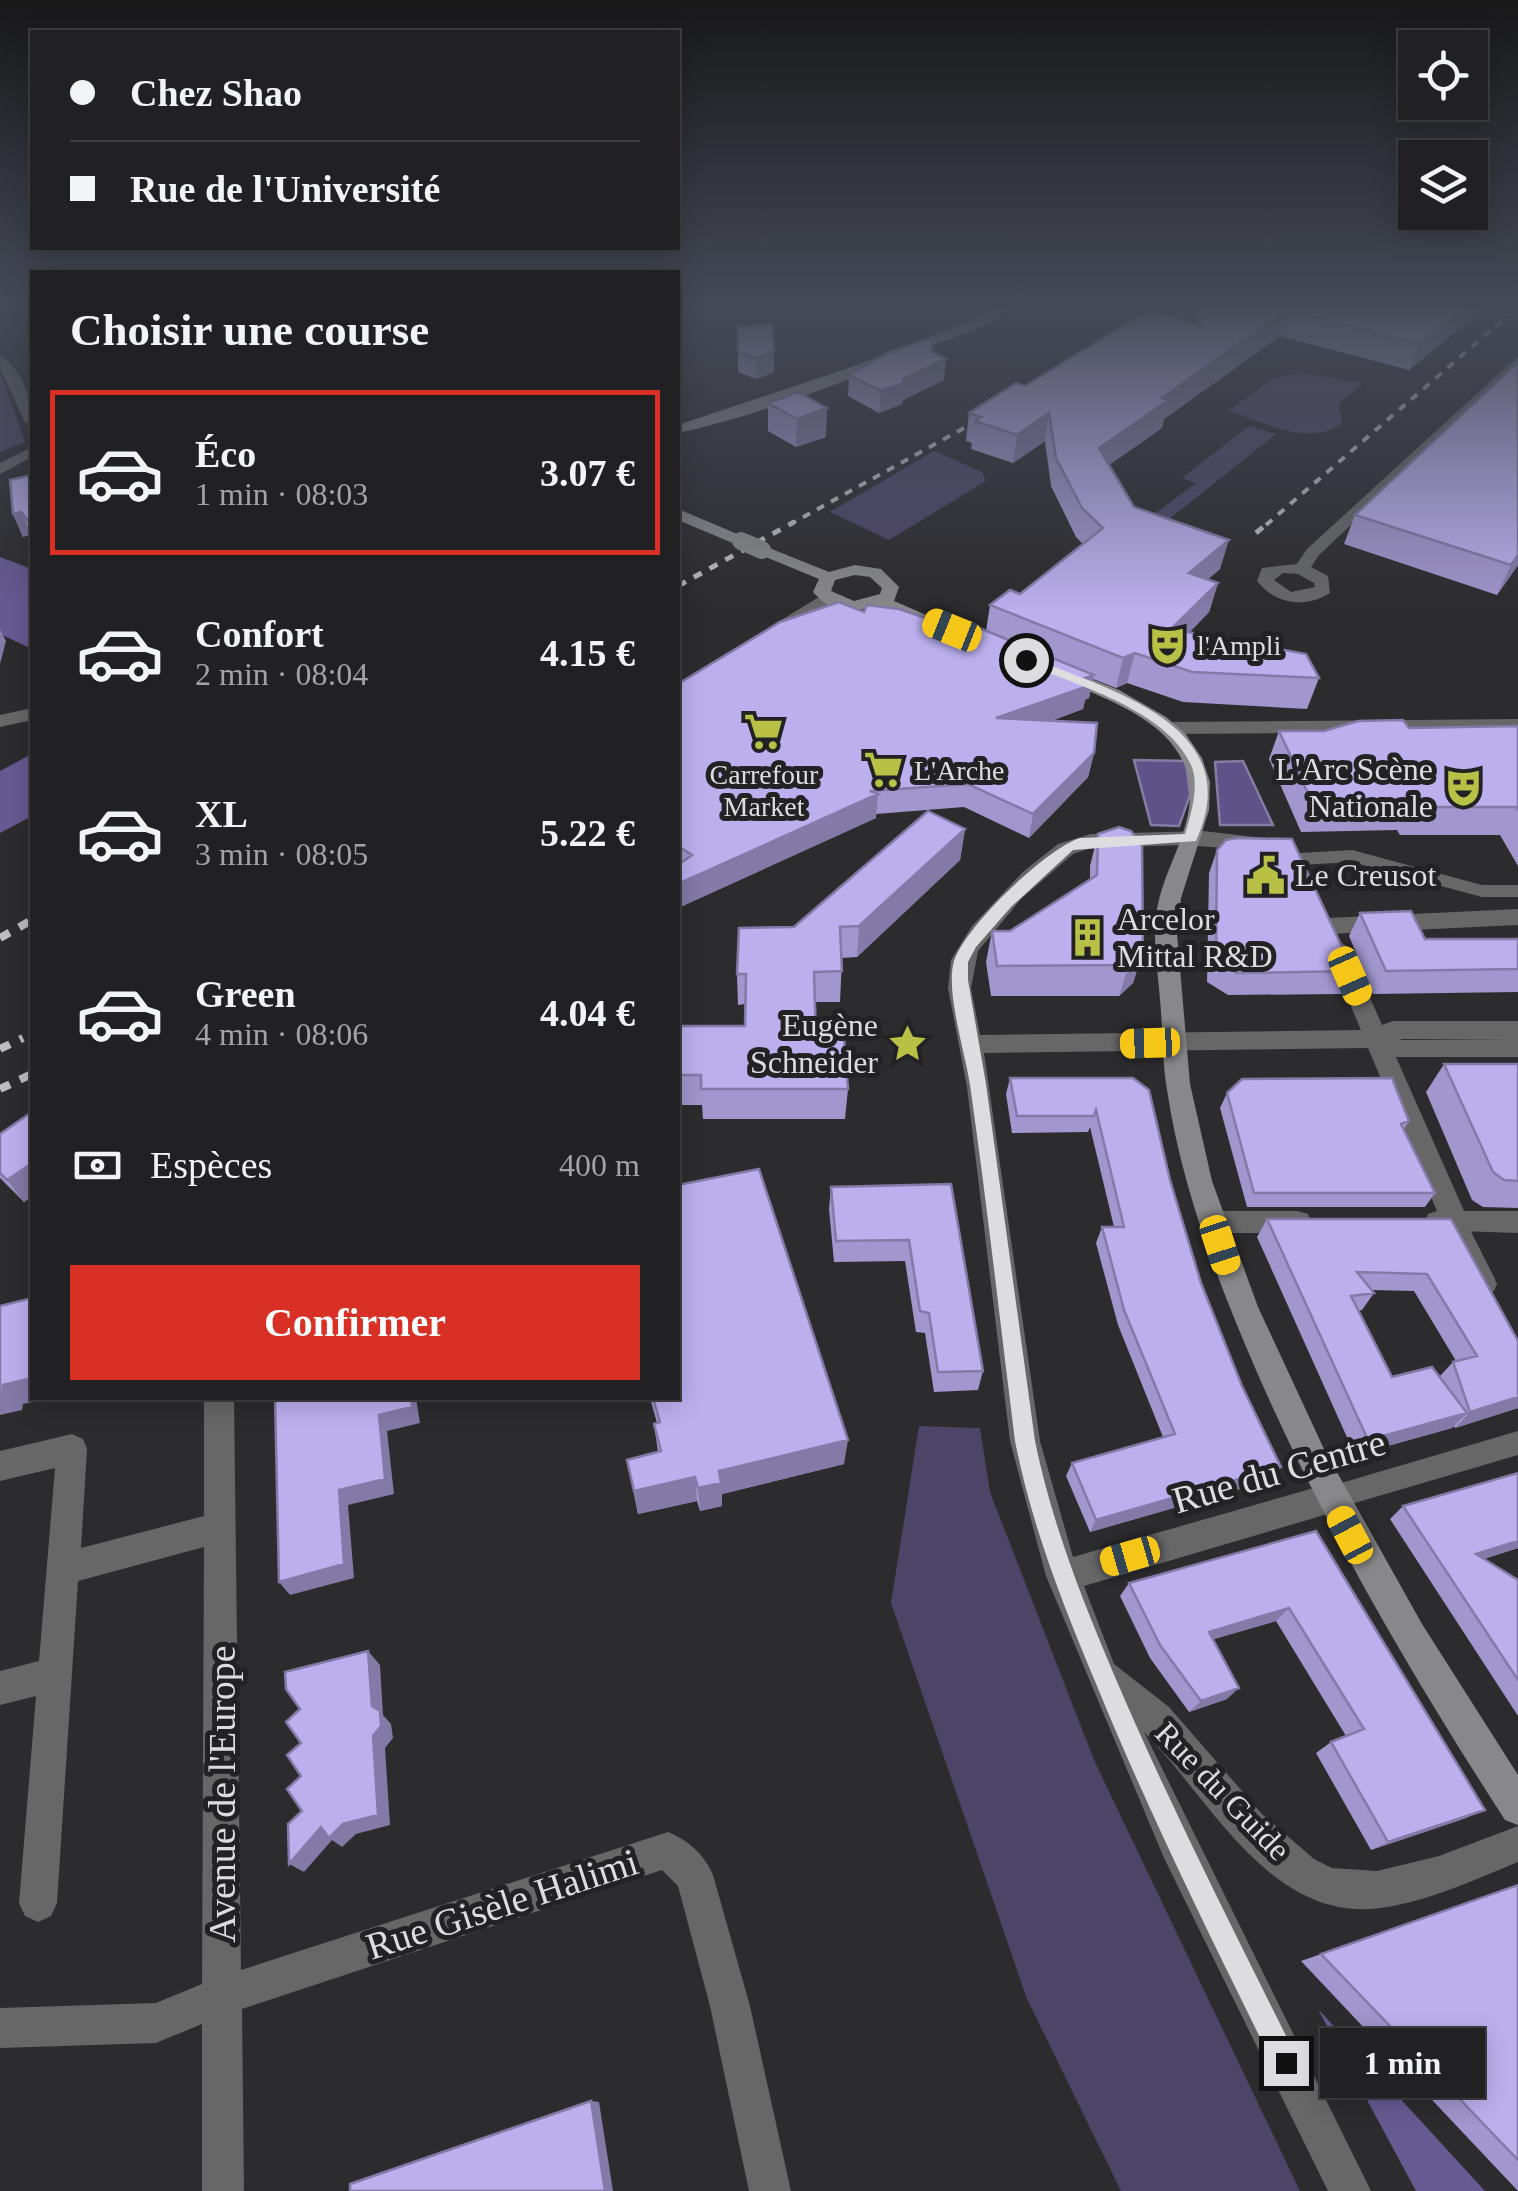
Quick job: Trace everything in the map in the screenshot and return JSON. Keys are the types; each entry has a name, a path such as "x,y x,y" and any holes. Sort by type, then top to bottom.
{"main road":[{"path":"680,429 742,407"},
{"path":"680,515 821,574 845,570 875,573 892,586 882,602"},
{"path":"821,574 826,597 853,606 882,602 952,630"},
{"path":"1044,667 1100,689 1172,728 1200,767 1199,811 1170,896 1166,936 1174,1042 1186,1126 1213,1222 1267,1364 1331,1498 1432,1674 1518,1806"}],"street":[{"path":"1302,569 1314,552 1468,407"},
{"path":"0,456 30,449"},
{"path":"0,469 30,450"},
{"path":"756,643 826,597"},
{"path":"0,721 30,714"},
{"path":"1172,728 1518,725"},
{"name":"Rue du Guide","path":"1304,867 1282,847 1238,838 1080,842 1068,846 1041,870 970,944 961,962 960,980 1025,1441 1037,1499 1101,1674 1162,1725 1255,1834 1304,1874 1331,1887 1356,1891 1398,1886 1518,1844"},
{"path":"1304,867 1352,856 1482,891 1518,891"},
{"path":"1494,1298 1454,1222 1324,918 1518,917"},
{"path":"1376,1039 1393,1030 1518,1030"},
{"path":"971,1044 1376,1039 1400,1049 1518,1048"},
{"path":"1213,1222 1324,1222"},
{"path":"1418,1222 1518,1222"},
{"name":"Avenue de l'Europe","path":"219,1400 223,2191"},
{"name":"Rue du Centre","path":"1062,1576 1518,1443"},
{"path":"0,1466 72,1449 38,1903"},
{"path":"63,1569 222,1526"},
{"path":"0,1688 55,1674"},
{"path":"1101,1674 1152,1793 1350,2191"},
{"name":"Rue Gisèle Halimi","path":"0,2028 156,2023 222,1996 668,1850 694,1875 730,2006 770,2191"}],"shaded area":[{"path":"0,407 13,407 25,442 0,452"},
{"path":"1233,407 1340,407 1342,423 1330,430 1301,433 1228,411"},
{"path":"1249,426 1276,434 1163,524 1149,518 1196,483 1182,478"},
{"path":"934,451 982,472 986,481 889,540 830,512"},
{"path":"0,557 30,568 30,648 0,634"},
{"path":"30,750 30,817 0,833 0,771 28,756"},
{"path":"1134,760 1186,761 1190,795 1179,826 1151,825"},
{"path":"1243,761 1273,825 1220,825 1215,762"},
{"path":"919,1426 980,1428 990,1492 1094,1760 1300,2191 1121,2191 1027,1999 891,1603"},
{"path":"1318,2009 1485,2191 1416,2191"}],"building":[{"path":"776,407 827,408 797,419"},
{"path":"978,407 1158,407 1099,448 1134,507 1229,540 1189,573 1218,583 1171,629 1306,654 1319,678 1192,672 1135,653 1123,658 990,605 1010,590 1020,594 1103,528 1082,508 1056,458 1049,413 1017,435 975,421 981,417 969,413"},
{"path":"1470,407 1518,407 1518,555 1511,565 1355,515"},
{"path":"30,475 30,523 21,512 13,514 10,480"},
{"name":"L'Arche","path":"839,602 864,612 867,605 899,609 964,631 972,625 1094,675 1080,680 1088,686 996,718 1097,723 1094,753 1033,814 968,784 870,791 878,794 680,883 680,864 692,855 680,847 680,683 780,622"},
{"path":"1403,720 1409,728 1518,726 1518,810 1414,807 1411,802 1313,804 1279,731 1324,731 1358,721"},
{"path":"928,811 965,829 859,926 840,927 842,971 814,972 816,1037 844,1037 848,1089 701,1089 701,1075 680,1075 680,1026 745,1026 746,974 737,974 739,928 794,927"},
{"path":"1119,827 1131,831 1142,846 1143,952 1129,965 997,966 992,931 1010,931 1097,875 1098,834"},
{"path":"1292,839 1353,971 1237,973 1216,960 1217,850 1226,840"},
{"path":"1411,911 1425,939 1518,939 1518,969 1386,971 1360,913"},
{"path":"1444,1064 1518,1064 1518,1181 1504,1180 1493,1172"},
{"path":"1010,1078 1133,1078 1149,1090 1170,1180 1201,1283 1242,1386 1281,1467 1096,1520 1072,1463 1175,1434 1124,1310 1102,1227 1124,1227 1096,1110 1094,1116 1017,1116"},
{"path":"1392,1078 1409,1121 1401,1124 1435,1193 1254,1193 1227,1093 1242,1079"},
{"path":"30,1113 30,1164 7,1180 0,1173 0,1134"},
{"path":"759,1169 848,1440 719,1471 721,1483 698,1488 695,1477 634,1491 627,1460 661,1451 654,1424 660,1422 654,1400 680,1400 680,1185"},
{"path":"951,1184 983,1371 938,1372 929,1313 920,1311 909,1240 836,1241 831,1187"},
{"path":"1267,1219 1451,1219 1518,1341 1518,1397 1470,1412 1453,1362 1477,1356 1427,1274 1357,1272 1374,1293 1351,1296 1392,1377 1432,1367 1467,1413 1368,1440"},
{"path":"30,1298 30,1378 3,1385 0,1392 0,1306"},
{"path":"275,1400 411,1400 412,1407 379,1415 385,1479 339,1490 344,1564 279,1582"},
{"path":"1518,1473 1518,1541 1476,1554 1518,1580 1518,1680 1403,1506"},
{"path":"1316,1531 1485,1810 1388,1842 1331,1742 1364,1729 1289,1608 1209,1632 1239,1688 1201,1701 1160,1645 1129,1583"},
{"path":"368,1651 372,1706 380,1711 381,1726 373,1736 378,1815 343,1824 329,1838 321,1827 289,1864 288,1824 302,1811 287,1789 301,1776 287,1755 301,1743 286,1722 300,1709 286,1689 285,1672"},
{"path":"1518,1885 1518,2160 1321,1954"},
{"path":"591,2101 605,2191 350,2191 350,2184"}],"railway":[{"path":"1266,525 1402,407"},
{"path":"789,525 993,412"},
{"path":"680,585 794,522"},
{"path":"1256,533 1269,522"},
{"path":"0,938 30,921"},
{"path":"0,1049 23,1038"},
{"path":"0,1089 30,1075"}],"place":[{"name":"l'Ampli","path":"1167,645"},
{"name":"Carrefour Market","path":"764,731"},
{"name":"L'Arche","path":"884,770"},
{"name":"L'Arc Scène Nationale","path":"1463,787"},
{"name":"Le Creusot","path":"1265,875"},
{"name":"Arcelor Mittal R&D","path":"1087,937"},
{"name":"Eugène Schneider","path":"908,1043"}],"route":[{"path":"1026,660 1145,710 1172,728 1200,767 1199,811 1191,838 1080,842 1068,846 970,944 961,962 960,980 978,1084 1025,1441 1037,1499 1062,1576 1152,1793 1286,2063"}]}
